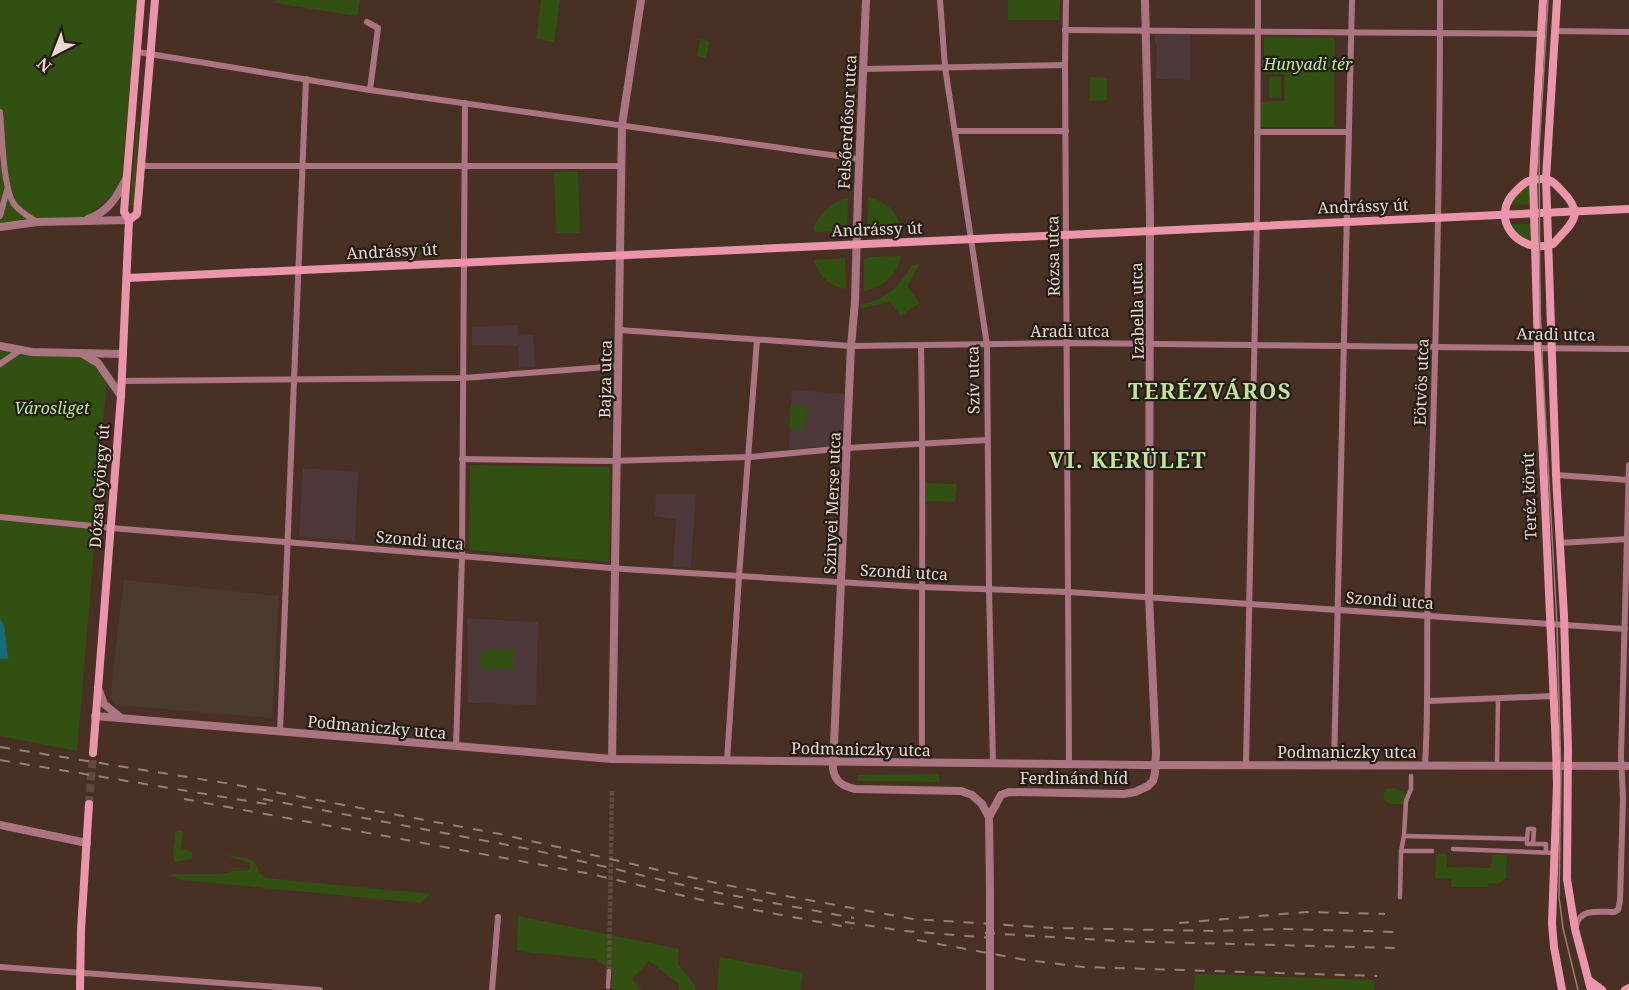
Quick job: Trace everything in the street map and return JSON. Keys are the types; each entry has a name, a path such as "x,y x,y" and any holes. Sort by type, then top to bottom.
{"main road":[{"name":"Dózsa György út","path":"93,753 121,396 129,220 124,212 141,0"},
{"name":"Dózsa György út","path":"129,220 137,214 155,0"},
{"name":"Teréz körút","path":"1543,0 1533,179 1556,765 1550,852 1552,931 1562,990"},
{"name":"Teréz körút","path":"1557,0 1546,179 1569,765 1567,879 1575,930 1590,987"},
{"path":"1546,179 1551,180 1573,202 1576,212 1574,220 1553,244 1549,246 1529,245 1508,231 1503,215 1508,198 1527,180 1546,179"},
{"name":"Andrássy út","path":"127,278 1629,209"},
{"path":"80,990 83,890 89,804"},
{"path":"1590,987 1602,990"}],"street":[{"name":"Bajza utca","path":"612,759 622,125 641,0"},
{"name":"Felsőerdősor utca","path":"856,244 866,0"},
{"name":"Szív utca","path":"940,0 945,67 987,345 993,764"},
{"name":"Rózsa utca","path":"1066,0 1069,764"},
{"name":"Izabella utca","path":"1145,0 1151,344 1149,597 1156,765"},
{"path":"1246,765 1257,226 1258,0"},
{"path":"1334,765 1352,0"},
{"name":"Eötvös utca","path":"1425,765 1428,701 1427,617 1436,347 1440,0"},
{"path":"367,22 378,28 370,90"},
{"path":"1065,30 1440,35 1541,34"},
{"path":"1555,31 1629,32"},
{"path":"138,52 370,90 859,159"},
{"path":"863,69 1065,65"},
{"path":"280,732 306,79"},
{"path":"456,747 462,556 465,103"},
{"path":"0,112 8,190 18,208 37,222"},
{"path":"955,131 1066,131"},
{"path":"1257,132 1348,132"},
{"path":"141,166 621,166"},
{"path":"84,220 96,216 113,202 127,178"},
{"path":"1,215 8,190"},
{"path":"0,227 37,222 129,220"},
{"name":"Szinyei Merse utca","path":"834,762 856,244"},
{"name":"Aradi utca","path":"619,330 851,346 1151,344 1629,349"},
{"path":"727,761 757,340"},
{"path":"0,346 19,351 123,354"},
{"path":"921,346 922,763"},
{"path":"0,364 19,351"},
{"path":"82,353 98,363 121,396"},
{"path":"121,381 463,378 619,366"},
{"path":"462,459 618,461 750,457 847,448 987,440"},
{"path":"1575,930 1577,920 1583,913 1618,910 1622,886 1629,465"},
{"path":"1556,475 1629,480"},
{"name":"Szondi utca","path":"0,517 616,569 921,587 1069,592 1625,629"},
{"path":"1559,543 1628,539"},
{"path":"98,688 104,704 123,718"},
{"path":"1428,701 1553,696"},
{"path":"1497,765 1498,698"},
{"name":"Podmaniczky utca","path":"95,716 612,759 993,764 1625,766"},
{"path":"834,762 834,777 844,786 855,789 961,791 978,799 989,819 990,990"},
{"name":"Ferdinánd híd","path":"989,819 1001,795 1009,792 1125,794 1148,786 1153,781 1156,765"},
{"path":"1400,897 1401,851 1411,776"},
{"path":"0,825 87,843"},
{"path":"1453,849 1550,852 1546,844 1533,844 1527,844 1528,829 1531,828 1534,830 1533,844"},
{"path":"1404,836 1527,839"},
{"path":"1401,851 1432,851"},
{"path":"492,990 498,917"},
{"path":"0,967 320,990"},
{"path":"608,987 609,971"}],"shaded area":[{"path":"1155,34 1190,34 1190,80 1156,79"},
{"path":"517,325 518,336 533,335 535,367 519,368 518,346 472,345 472,327"},
{"path":"792,390 845,394 842,445 789,449"},
{"path":"303,468 358,472 355,541 299,536"},
{"path":"656,494 696,494 691,568 673,567 676,519 655,516"},
{"path":"124,580 279,596 272,718 113,703 111,697 113,671"},
{"path":"467,618 538,622 536,705 468,703"}],"green space":[{"path":"0,0 137,0 122,176 114,193 84,220 0,227"},
{"path":"276,0 360,0 357,16 275,3"},
{"path":"541,0 560,0 554,42 536,39"},
{"path":"1008,0 1060,0 1059,20 1008,20"},
{"name":"Hunyadi tér","path":"1264,37 1335,38 1334,127 1260,127 1260,102 1285,101 1284,74 1264,74"},
{"path":"700,39 709,41 706,58 697,56"},
{"path":"1090,77 1107,78 1107,100 1090,101"},
{"path":"1269,77 1281,77 1281,98 1269,98"},
{"path":"137,121 139,121 134,205 130,205"},
{"path":"578,171 580,233 556,233 554,172"},
{"path":"1529,185 1529,204 1511,205 1515,195"},
{"path":"868,197 890,208 897,217 901,229 867,231"},
{"path":"848,198 847,231 815,232 813,228 823,213 836,202"},
{"path":"1510,224 1530,224 1531,242 1515,233"},
{"path":"901,256 896,269 888,279 877,287 864,291 864,259"},
{"path":"845,258 846,289 826,279 814,260"},
{"path":"920,264 907,286 919,303 901,316 889,301 861,308 861,304 885,296 912,265"},
{"name":"Városliget","path":"0,346 82,353 107,379 91,546 94,550 77,751 0,736"},
{"path":"791,405 807,406 805,429 789,429"},
{"path":"470,465 608,467 610,469 609,562 469,550"},
{"path":"926,483 957,484 955,502 926,501"},
{"path":"481,649 514,649 514,669 481,669"},
{"path":"939,774 939,782 858,781 858,775"},
{"path":"1061,776 1128,777 1128,782 1061,782"},
{"path":"1394,788 1411,795 1407,805 1389,803 1384,799 1385,789"},
{"path":"179,830 183,832 181,848 192,852 192,859 175,862 173,855 175,833"},
{"path":"1436,854 1447,854 1447,867 1491,868 1492,855 1507,855 1506,879 1499,884 1488,883 1488,887 1451,887 1451,879 1435,878"},
{"path":"226,855 247,858 255,862 260,873 266,878 430,894 421,903 182,880 171,876 173,874 222,874 250,870 249,863"},
{"path":"518,916 679,949 678,964 696,987 695,990 679,990 678,983 649,961 632,979 641,990 612,990 612,971 596,959 517,951"},
{"path":"720,957 803,973 800,990 717,990"},
{"path":"1195,974 1375,980 1374,990 1194,990"}],"water":[{"path":"0,619 4,625 8,659 0,659"}],"tunnel":[{"path":"89,804 93,753"},
{"path":"609,971 612,790"}],"tram line":[{"path":"1548,0 1539,149 1540,320 1557,625 1561,775 1559,897 1563,928 1578,990"}],"railway":[{"path":"0,747 231,784 500,834 725,885 913,919 1054,928 1397,932"},
{"path":"0,760 272,805"},
{"path":"184,799 591,874 706,901 852,928"},
{"path":"263,799 529,849 709,891 854,918"},
{"path":"1179,923 1306,912 1385,914"},
{"path":"845,922 904,931 994,938"},
{"path":"985,933 1118,941 1396,948"},
{"path":"917,940 1020,959 1083,967 1377,976"}],"district":[{"name":"TERÉZVÁROS","path":"1210,390"},
{"name":"VI. KERÜLET","path":"1128,459"}]}
